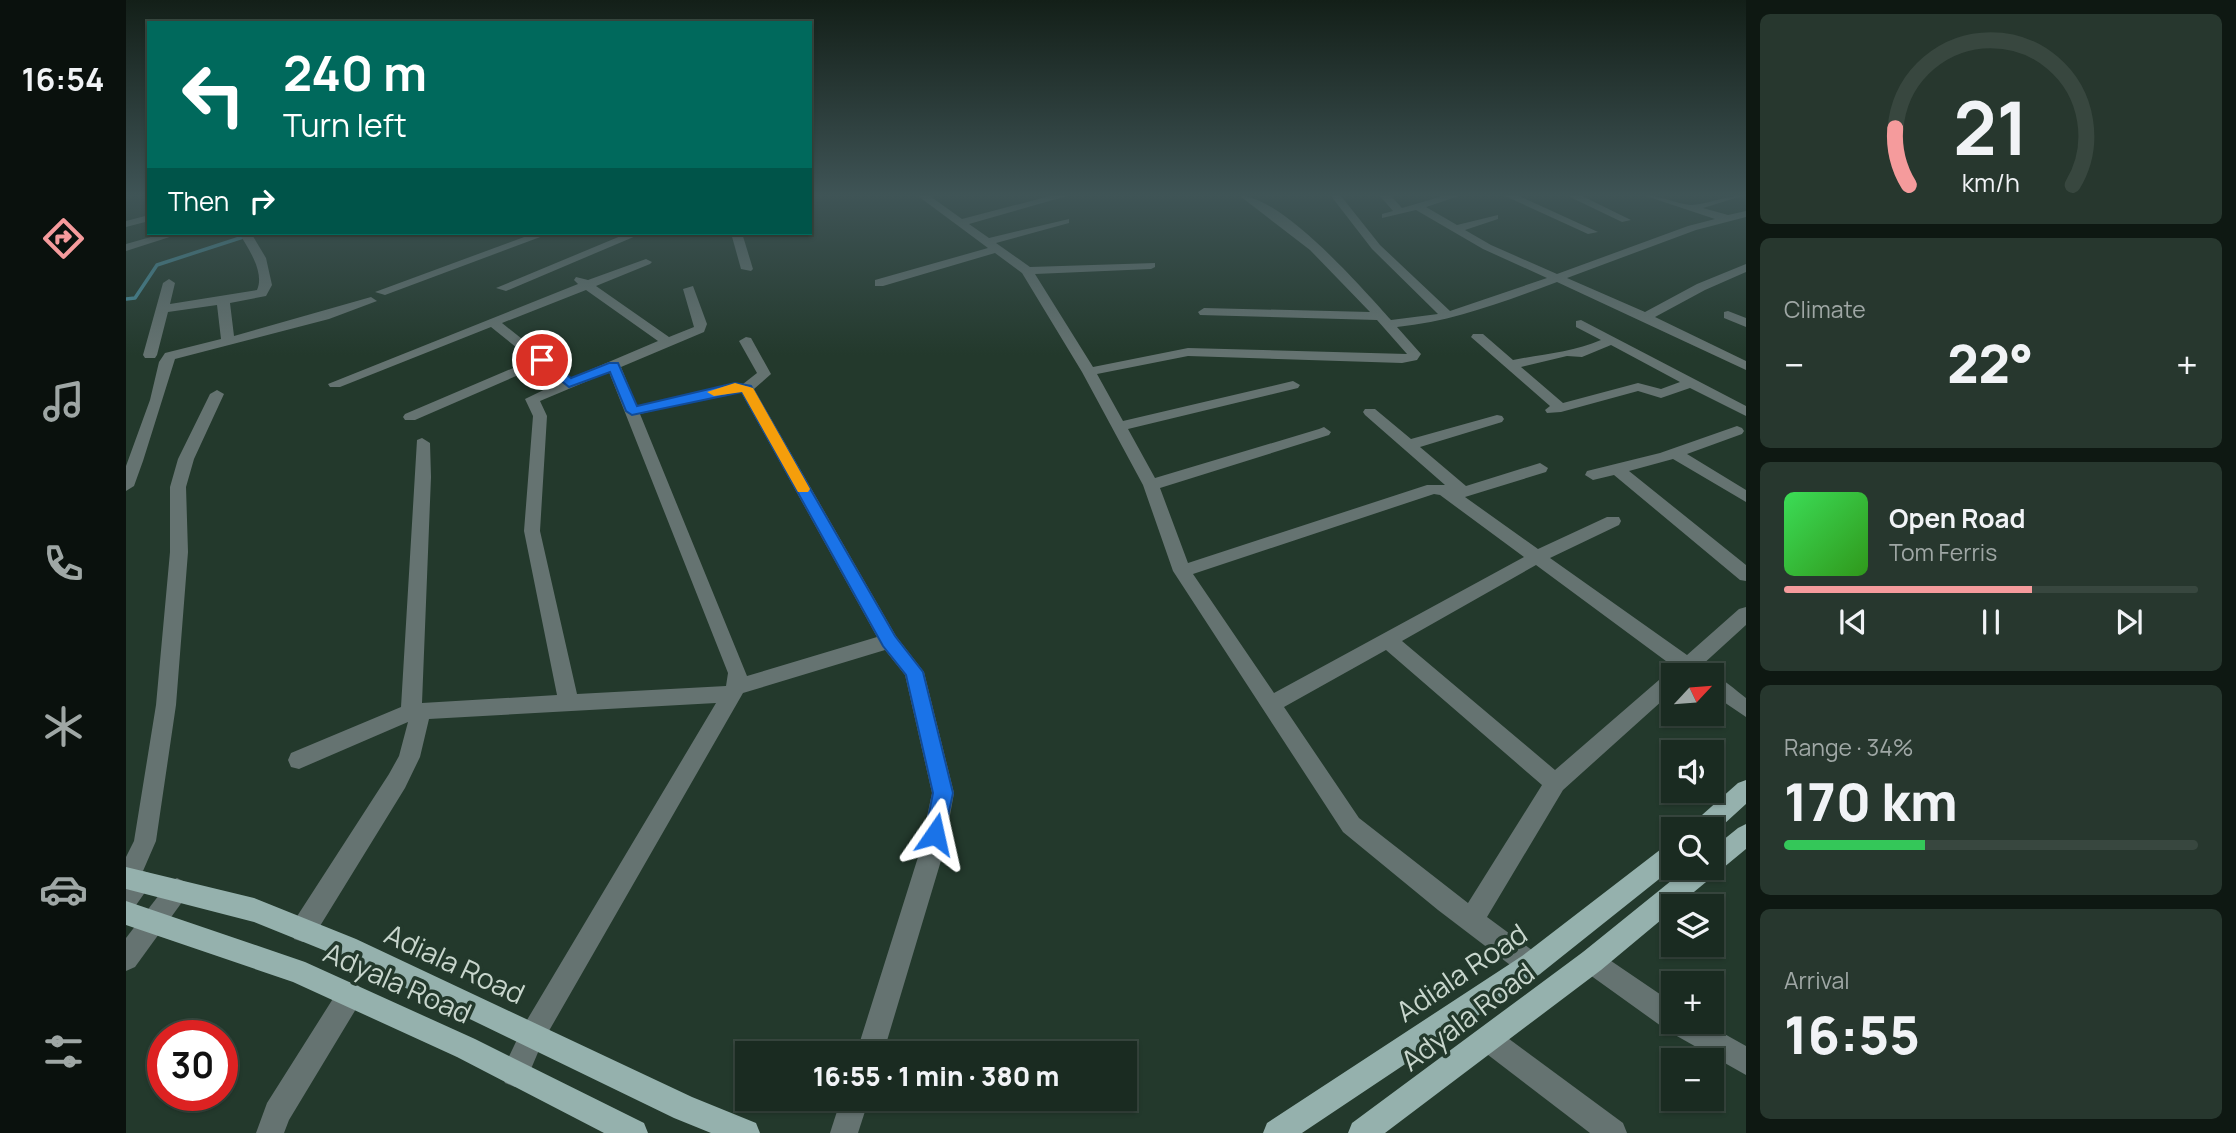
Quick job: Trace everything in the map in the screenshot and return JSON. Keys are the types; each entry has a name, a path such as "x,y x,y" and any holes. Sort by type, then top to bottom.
{"main road":[{"path":"1716,817 1746,790"},
{"path":"1724,853 1746,835"},
{"name":"Adiala Road","path":"1277,1133 1531,965 1661,863"},
{"name":"Adyala Road","path":"1365,1132 1592,961 1690,880"},
{"name":"Adiala Road","path":"130,884 177,890 254,910 405,973 684,1108 746,1133"},
{"name":"Adyala Road","path":"126,913 296,971 515,1073 634,1133"}],"street":[{"path":"164,309 262,293 265,290 260,258 255,249"},
{"path":"126,486 143,446 163,380 166,360 170,356 325,316 503,249"},
{"path":"335,384 646,262 628,249 560,266 502,288"},
{"path":"741,249 747,269"},
{"path":"878,283 980,249"},
{"path":"997,249 1027,271 1120,426 1150,485 1182,571 1351,825 1471,921 1531,965"},
{"path":"1089,372 1188,352 1402,359 1412,357 1414,354 1384,320 1315,249"},
{"path":"1378,249 1448,316"},
{"path":"1491,249 1645,317 1746,366"},
{"path":"1204,312 1384,320 1448,316 1634,249"},
{"path":"1027,271 1151,265"},
{"path":"560,266 668,342"},
{"path":"1645,317 1746,268"},
{"path":"1727,276 1746,283"},
{"path":"150,355 169,283"},
{"path":"569,703 532,531 540,416 532,399 699,329 701,324 689,289"},
{"path":"223,300 228,340"},
{"path":"1728,315 1746,323"},
{"path":"493,321 569,383"},
{"path":"1581,324 1746,412"},
{"path":"1478,337 1556,409 1638,387 1661,394 1691,383"},
{"path":"1510,365 1567,352 1582,353 1612,340"},
{"path":"632,411 735,387 746,388 764,374 746,341"},
{"path":"410,417 542,360"},
{"path":"515,1073 533,1034 734,690 738,673 614,366"},
{"path":"1120,426 1293,385"},
{"path":"746,388 889,641 914,672 943,793 931,854 873,1041"},
{"path":"130,884 145,841 166,705 179,552 178,487 186,459 217,394"},
{"path":"1370,412 1409,445 1459,494 1671,663"},
{"path":"1409,445 1497,419"},
{"path":"1593,475 1675,453 1737,431"},
{"path":"1150,485 1324,432"},
{"path":"303,930 397,781 409,757 416,712 422,443"},
{"path":"126,450 143,446"},
{"path":"1675,453 1746,496"},
{"path":"1182,571 1433,489 1459,494 1540,468"},
{"path":"1617,469 1746,575"},
{"path":"1270,705 1537,557 1613,521"},
{"path":"1696,663 1746,614"},
{"path":"1388,640 1555,783"},
{"path":"299,760 416,712 734,690 889,641"},
{"path":"1724,692 1746,709"},
{"path":"1471,921 1555,783 1661,694"},
{"path":"126,958 177,890"},
{"path":"1592,961 1661,1011"},
{"path":"270,1133 277,1113 350,995"},
{"path":"1698,1034 1746,1061"},
{"path":"1488,1039 1613,1133"},
{"path":"844,1133 851,1111"}],"waterway":[{"path":"126,299 135,298 157,265 207,249"}],"slow traffic":[{"path":"714,392 735,387 746,388 803,489"}],"route":[{"path":"542,360 569,383 614,366 632,411 735,387 746,388 889,641 914,672 943,793 935,834"}]}
